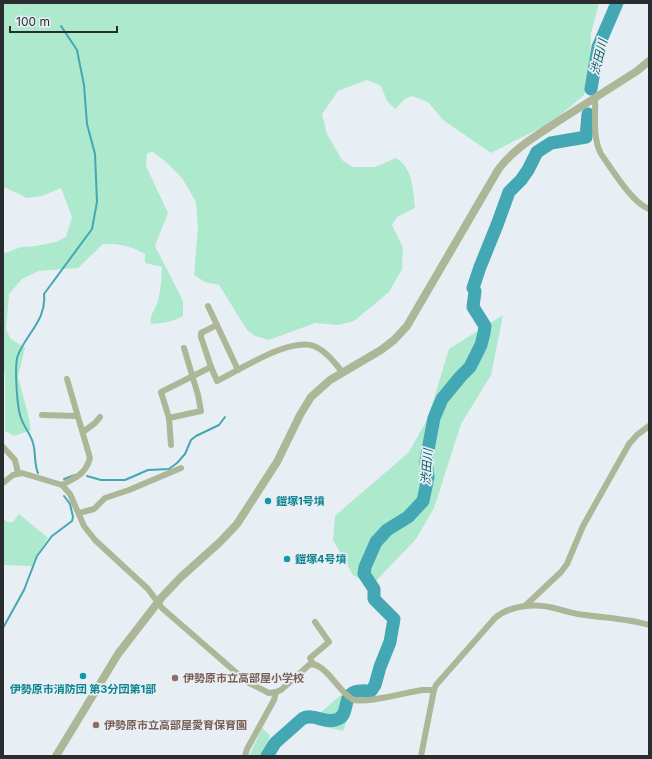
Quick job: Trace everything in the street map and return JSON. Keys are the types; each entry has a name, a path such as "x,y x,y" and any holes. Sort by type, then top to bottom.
{"street":[{"path":"59,754 118,654 157,602 237,524 277,462 308,401 324,385 381,350 394,340 407,326 504,162 519,148 536,136 637,71 649,61"},
{"path":"595,98 595,138 600,154 632,197 649,210"},
{"path":"208,306 238,370"},
{"path":"217,325 201,333 201,337 211,367 218,381 272,352 308,344 325,352 343,373"},
{"path":"169,418 201,411 198,395 184,348"},
{"path":"171,445 169,418 161,392 211,367"},
{"path":"62,485 82,474 89,463 90,455 67,379"},
{"path":"42,415 78,416"},
{"path":"83,432 100,417"},
{"path":"525,606 561,572 567,564 583,526 629,444 637,435 649,426"},
{"path":"3,448 15,460 18,473"},
{"path":"79,513 94,509 105,498 129,490 182,468"},
{"path":"3,483 13,475 22,473 62,485 70,494 84,526 95,540 142,582 162,608 247,682 269,693 276,692 281,690 309,665 313,664"},
{"path":"421,756 436,685 495,618 502,613 525,606 553,607 577,614 637,621 649,624"},
{"path":"315,622 323,628 329,642 310,658 313,664 323,670 349,697 358,701 422,690 434,690"},
{"path":"245,756 247,749 274,700 276,692"}],"green space":[{"path":"3,3 599,3 591,33 589,79 584,95 552,122 491,153 443,120 428,102 412,96 405,99 395,109 387,101 381,86 367,80 338,91 322,114 327,134 342,160 353,167 375,167 396,158 402,162 409,173 413,187 415,208 397,217 392,225 403,248 402,269 389,292 354,321 338,325 315,323 269,340 255,336 247,330 219,285 205,282 194,275 198,227 196,202 182,178 166,162 152,151 147,154 146,166 168,213 155,246 183,301 183,316 167,322 151,324 151,317 159,297 162,267 145,263 145,254 125,246 103,244 78,268 39,271 22,279 9,294 6,329 10,338 25,348 18,377 31,430 14,436 5,431 5,376 3,363 3,254 21,247 56,242 66,237 72,217 61,188 42,196 27,198 3,188"},
{"path":"503,315 491,375 461,424 434,508 416,539 372,585 353,575 333,540 335,516 409,452 428,418 449,349"},
{"path":"19,514 48,538 36,556 32,566 3,565 3,519 8,522 13,522"},
{"path":"341,695 352,706 343,731 316,725 320,713"},
{"path":"262,728 270,735 263,756 249,756"}],"waterway":[{"name":"渋田川","path":"591,89 598,47 617,3"},
{"path":"38,473 33,443 22,421 18,405 16,386 16,367 18,355 36,326 42,311 44,294 92,229 97,202 95,154 87,124 84,85 77,50 61,26"},
{"name":"渋田川","path":"267,756 275,743 302,719 306,717 329,721 338,719 342,717 351,694 358,691 371,691 375,685 380,667 390,642 394,619 374,599 374,589 364,574 365,567 376,542 387,530 408,517 423,501 428,477 426,462 434,418 442,399 470,367 481,345 485,326 473,307 475,291 473,288 509,192 521,180 537,152 551,143 586,137 588,114"},
{"path":"87,476 101,480 125,480 148,470 169,469 185,454 191,440 219,425 225,417"},
{"path":"64,479 75,475"},
{"path":"3,628 24,590 37,556 52,536 72,521 73,517 70,504 64,496"}],"place":[{"name":"鎧塚1号墳","path":"268,501"},
{"name":"鎧塚4号墳","path":"287,559"},
{"name":"伊勢原市消防団 第3分団第1部","path":"83,676"},
{"name":"伊勢原市立高部屋小学校","path":"175,678"},
{"name":"伊勢原市立高部屋愛育保育園","path":"96,725"}]}
